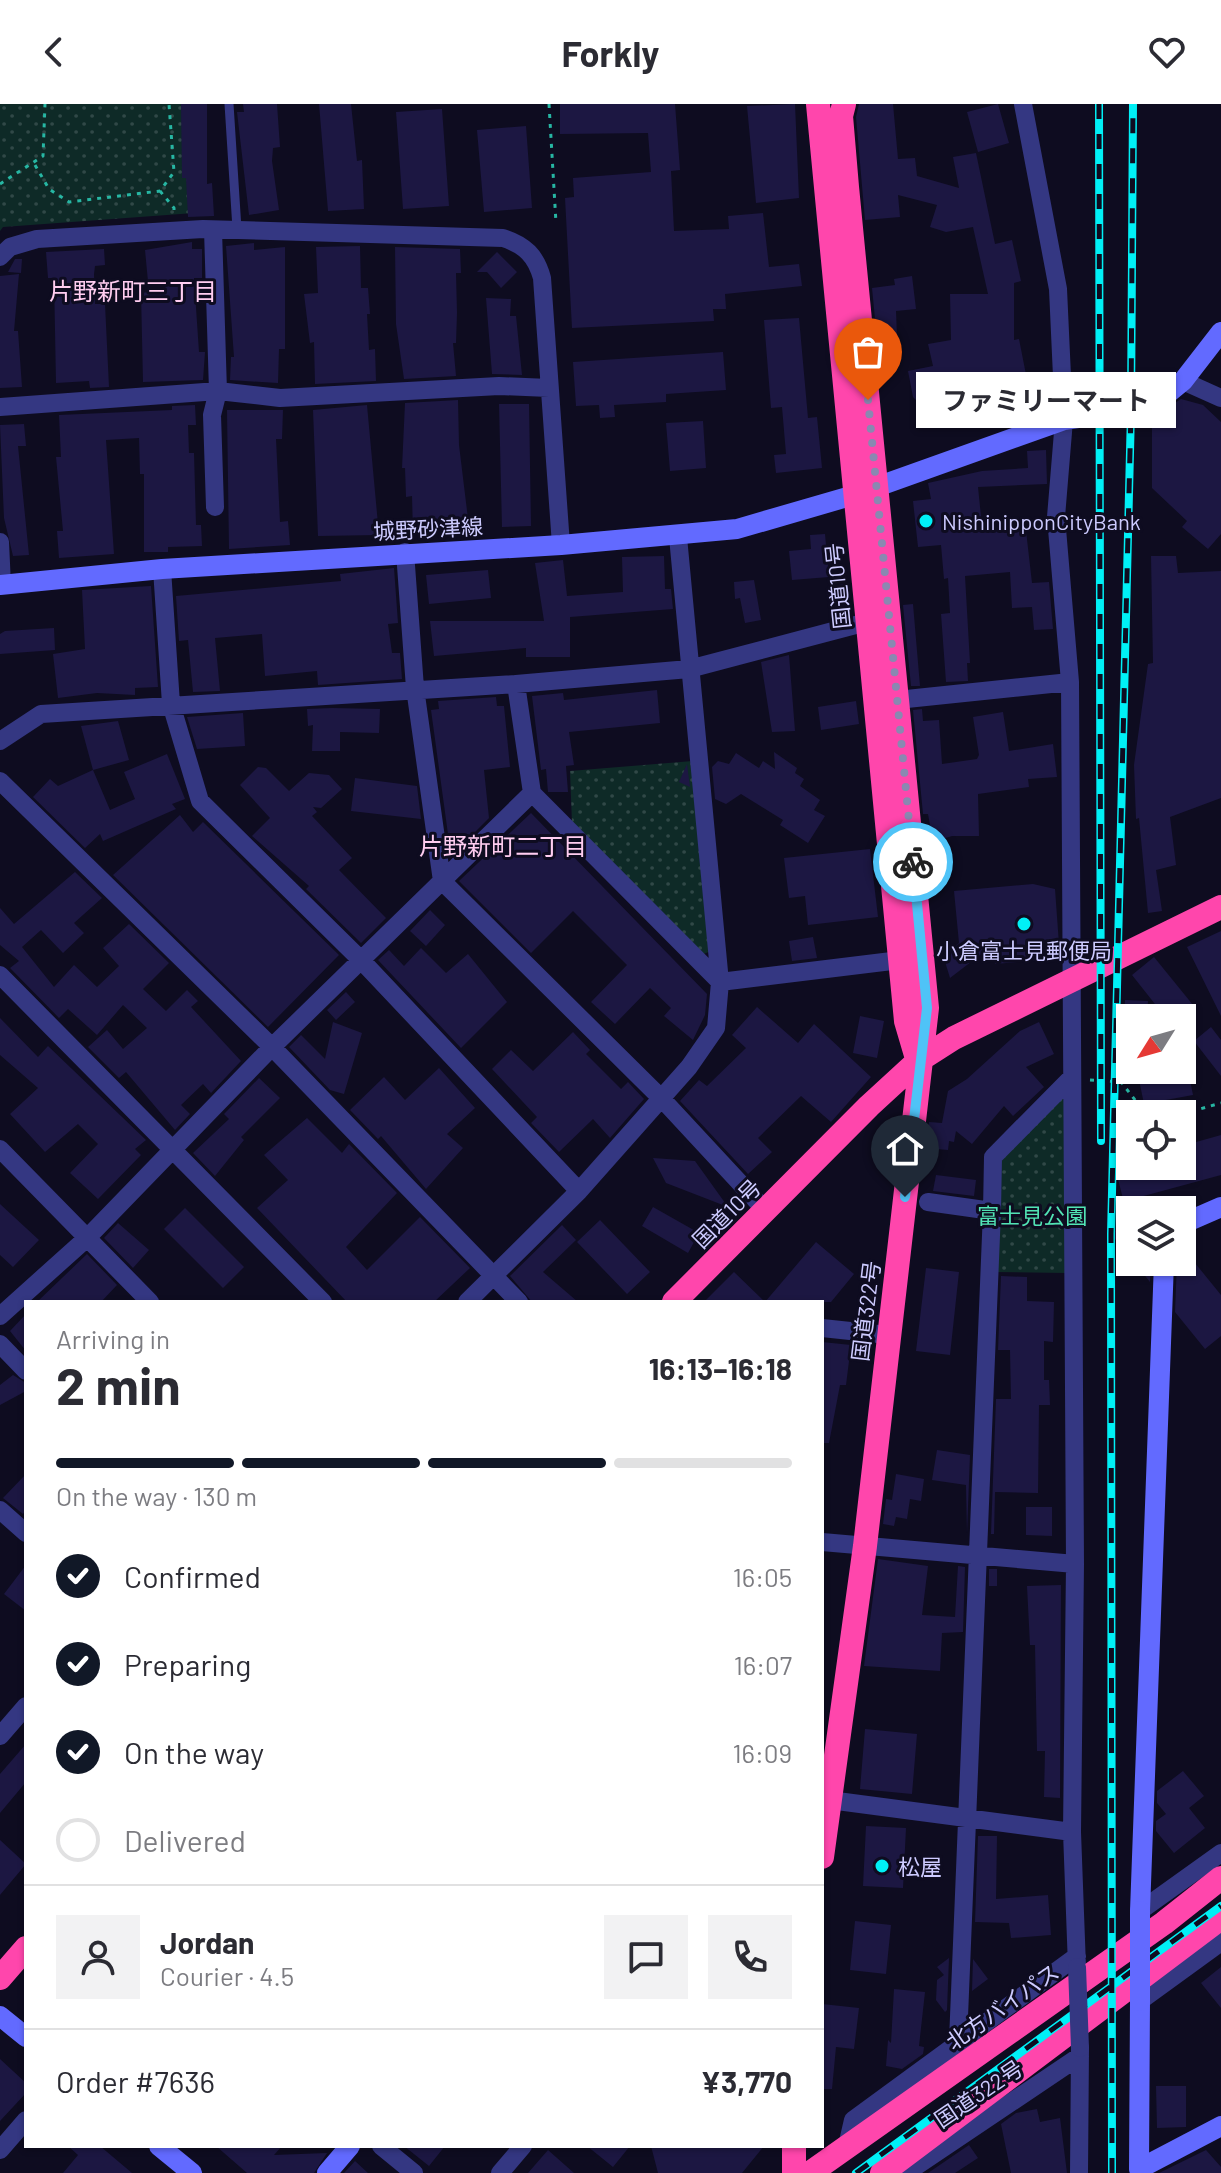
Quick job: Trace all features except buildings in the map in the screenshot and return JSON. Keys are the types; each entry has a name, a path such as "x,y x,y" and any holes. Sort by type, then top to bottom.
{"highway":[{"name":"国道10号","path":"676,1300 918,1061 927,1008 897,700 865,491 818,104"},
{"name":"国道10号","path":"844,104 841,116 865,491 867,622 906,1021 918,1061"},
{"path":"918,1061 954,1038 1221,907"},
{"name":"国道322号","path":"825,1800 865,1546 918,1061"},
{"name":"北方バイパス","path":"810,2173 1164,1923 1221,1878"},
{"path":"882,2173 1221,1918"},
{"path":"0,1978 24,1950"},
{"path":"794,2148 794,2173"}],"street":[{"path":"1023,104 1058,289 1064,420 1056,517 1070,682 1075,1564 1072,1832 1080,2052 1079,2173"},
{"path":"0,257 10,247 37,239 237,229 503,238 517,242 534,258 542,278 561,545"},
{"path":"213,230 218,391 212,415 215,507"},
{"name":"城野砂津線","path":"1,585 162,569 678,537 762,524 1064,420 1141,409 1183,381 1221,332"},
{"path":"1183,381 1221,398"},
{"path":"0,407 218,391 280,398 499,386 549,388"},
{"path":"469,1300 579,1191 663,1100 716,1028 720,982 678,537"},
{"path":"0,542 1,585"},
{"path":"405,552 415,688 442,881 663,1100 765,1210"},
{"path":"162,569 171,704 200,801 361,960 579,1191"},
{"path":"0,741 41,714 516,684 689,669 867,622"},
{"path":"897,700 1070,682"},
{"path":"516,684 532,793 720,982"},
{"path":"0,781 272,1047 517,1300"},
{"path":"0,1316 87,1238 272,1047 532,793"},
{"path":"720,982 900,960"},
{"path":"0,975 321,1300"},
{"path":"958,2041 993,1157 1071,1078"},
{"path":"0,1149 148,1300"},
{"path":"928,1202 992,1211"},
{"path":"1196,1218 1221,1207"},
{"path":"1163,1276 1140,1911 1140,2172 1218,2132"},
{"path":"824,1328 888,1335"},
{"path":"0,1344 24,1369"},
{"path":"2,1515 24,1532"},
{"path":"824,1542 1075,1564"},
{"path":"0,1736 24,1708"},
{"path":"825,1800 1072,1832"},
{"path":"1140,1911 1221,1853"},
{"path":"1140,2001 1221,1942"},
{"path":"847,2146 853,2120 958,2041 1077,1962"},
{"path":"0,2016 24,2035"},
{"name":"国道322号","path":"906,2173 1080,2052"},
{"path":"0,2150 24,2122"},
{"path":"161,2148 192,2173"},
{"path":"327,2173 348,2148"},
{"path":"383,2148 414,2173"},
{"path":"500,2173 521,2148"}],"lane":[{"path":"229,104 237,229"}],"path":[{"path":"0,184 35,165 43,156 45,104"},
{"path":"35,165 49,189 69,202 160,191 174,172 169,104"},
{"path":"549,104 556,223"},
{"path":"160,191 174,208 174,221"},
{"path":"1071,1078 1121,1082 1135,1100"},
{"path":"1196,1110 1221,1103"}],"green space":[{"path":"0,104 189,104 194,213 3,227 0,231"},
{"path":"693,761 711,951 701,955 572,823 570,771"},
{"name":"富士見公園","path":"1067,1087 1068,1273 995,1272 997,1158"}],"railway":[{"path":"1099,104 1101,1141"},
{"path":"1112,2173 1111,1234 1131,411 1133,104"},
{"path":"856,2173 1221,1906"}],"way so far":[{"path":"868,400 913,862"}],"place":[{"name":"ファミリーマート","path":"868,400"},
{"name":"NishinipponCityBank","path":"926,521"},
{"name":"小倉富士見郵便局","path":"1024,924"},
{"name":"松屋","path":"882,1866"}],"district":[{"name":"片野新町三丁目","path":"133,290"},
{"name":"片野新町二丁目","path":"503,845"}],"route":[{"path":"905,1197 918,1061 927,1008 913,862"}]}
